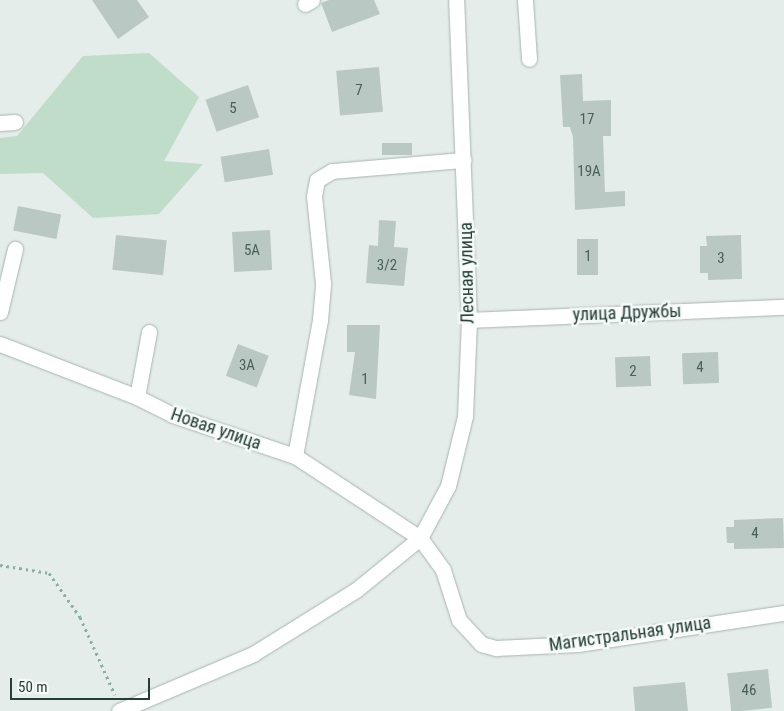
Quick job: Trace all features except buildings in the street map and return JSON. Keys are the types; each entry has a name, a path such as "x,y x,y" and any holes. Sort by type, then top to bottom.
{"street":[{"name":"Лесная улица","path":"420,538 448,486 465,416 469,320 456,0"},
{"path":"525,0 529,59"},
{"path":"295,456 320,320 323,283 314,196 317,180 332,171 464,160"},
{"path":"0,312 15,249"},
{"name":"улица Дружбы","path":"469,320 784,307"},
{"path":"137,397 149,332"},
{"name":"Новая улица","path":"0,344 137,397 173,415 295,456 420,538"},
{"path":"121,710 269,646 356,590 420,538"},
{"name":"Магистральная улица","path":"420,538 443,570 458,620 482,644 496,648 578,644 784,613"}],"path":[{"path":"0,565 49,573 80,617 121,710"}],"green space":[{"path":"149,53 199,97 164,161 203,164 159,214 93,218 43,173 0,174 0,138 17,136 83,56"}]}
